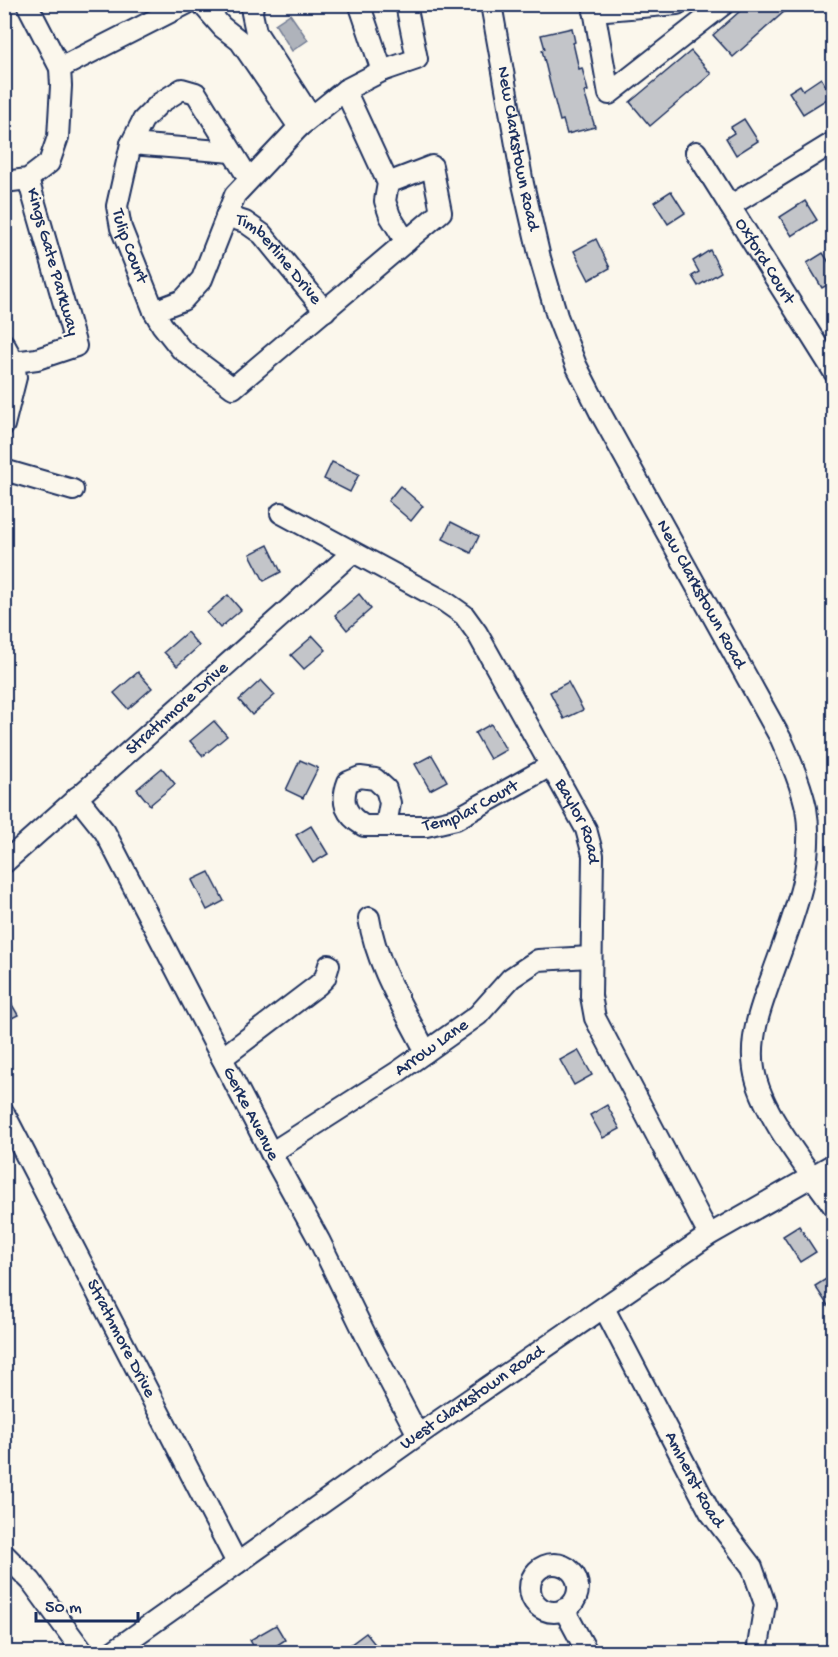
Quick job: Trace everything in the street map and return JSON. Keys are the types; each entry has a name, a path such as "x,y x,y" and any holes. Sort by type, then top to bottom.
{"street":[{"path":"4,182 28,179 49,163 58,137 60,68 27,4"},
{"path":"60,68 186,4"},
{"path":"202,4 222,27 240,41 305,122"},
{"path":"253,4 252,13 256,32 305,122"},
{"path":"362,4 360,6 382,71"},
{"name":"Timberline Drive","path":"388,183 432,166 441,212 233,388 181,349 154,311 183,300 202,279 235,195 305,122 345,90 382,71 417,59 406,4"},
{"name":"New Clarkstown Road","path":"491,4 523,184 556,316 576,365 596,404 781,739 796,774 806,808 808,846 805,879 761,1006 753,1038 753,1060 764,1101 813,1177"},
{"path":"677,4 593,8 609,94 724,4"},
{"name":"Tulip Court","path":"154,311 121,228 117,206 131,144 143,120 160,103 182,89 196,93 249,178"},
{"path":"345,90 388,183 385,201 390,216 406,242"},
{"path":"730,206 834,142"},
{"path":"131,144 232,152"},
{"name":"Oxford Court","path":"696,152 834,372"},
{"name":"Kings Gate Parkway","path":"14,362 37,359 76,346 28,179"},
{"name":"Timberline Drive","path":"226,216 245,222 262,234 325,311"},
{"path":"4,344 14,362 16,377 4,425"},
{"path":"4,470 73,490"},
{"name":"Baylor Road","path":"281,513 444,601 464,615 477,633 586,829 593,855 590,957 591,996 595,1018 710,1235"},
{"name":"Strathmore Drive","path":"4,863 352,553"},
{"name":"Templar Court","path":"386,825 426,826 456,819 550,766"},
{"name":"Gerke Avenue","path":"77,797 105,832 271,1153 319,1240 418,1435"},
{"path":"369,918 381,963 426,1052"},
{"name":"Arrow Lane","path":"271,1153 478,1016 511,978 538,960 590,957"},
{"path":"222,1058 318,985 325,978 329,965"},
{"name":"Strathmore Drive","path":"4,1113 237,1563"},
{"name":"West Clarkstown Road","path":"112,1653 418,1435 710,1235 834,1164"},
{"path":"813,1177 834,1207"},
{"name":"Amherst Road","path":"604,1308 710,1512 752,1567 765,1604 757,1653"},
{"path":"4,1554 31,1581 83,1653"},
{"path":"564,1609 586,1653"}],"shaded area":[{"path":"290,14 308,40 292,51 275,24"}],"building":[{"path":"748,4 793,4 733,57 713,35"},
{"path":"572,28 579,69 582,68 588,91 584,92 595,127 567,134 563,120 560,121 550,83 541,35"},
{"path":"691,51 711,74 650,126 630,102"},
{"path":"821,78 832,96 803,114 789,92 800,85 803,90"},
{"path":"744,119 758,141 736,155 726,138 734,133 731,127"},
{"path":"671,191 685,213 668,224 654,202"},
{"path":"805,201 817,220 792,236 780,217"},
{"path":"596,239 610,268 589,280 574,251"},
{"path":"710,250 721,272 698,286 692,276 699,272 693,261"},
{"path":"823,253 834,270 834,281 822,288 807,263"},
{"path":"332,462 359,474 350,492 324,479"},
{"path":"400,486 423,506 411,521 388,501"},
{"path":"451,522 479,536 471,553 443,539"},
{"path":"268,545 281,572 264,581 250,554"},
{"path":"359,594 371,609 347,630 335,615"},
{"path":"228,595 241,610 220,628 207,613"},
{"path":"187,632 199,646 177,666 164,652"},
{"path":"313,636 326,650 304,669 291,655"},
{"path":"138,672 152,688 128,709 114,693"},
{"path":"261,680 275,695 252,715 239,700"},
{"path":"568,682 583,710 564,719 550,692"},
{"path":"214,721 227,736 203,756 190,741"},
{"path":"491,724 506,750 490,759 475,733"},
{"path":"432,755 447,781 430,790 415,764"},
{"path":"300,760 318,768 303,798 286,790"},
{"path":"162,768 175,784 150,805 137,789"},
{"path":"311,826 328,854 313,863 296,835"},
{"path":"209,872 224,901 207,910 192,880"},
{"path":"4,991 18,1015 4,1022"},
{"path":"578,1050 592,1075 574,1085 560,1060"},
{"path":"607,1105 620,1129 603,1138 590,1115"},
{"path":"799,1226 816,1252 800,1262 783,1236"},
{"path":"834,1274 834,1315 815,1286"},
{"path":"276,1625 285,1640 265,1653 257,1653 250,1640"},
{"path":"366,1633 382,1653 356,1653 350,1645"}]}
